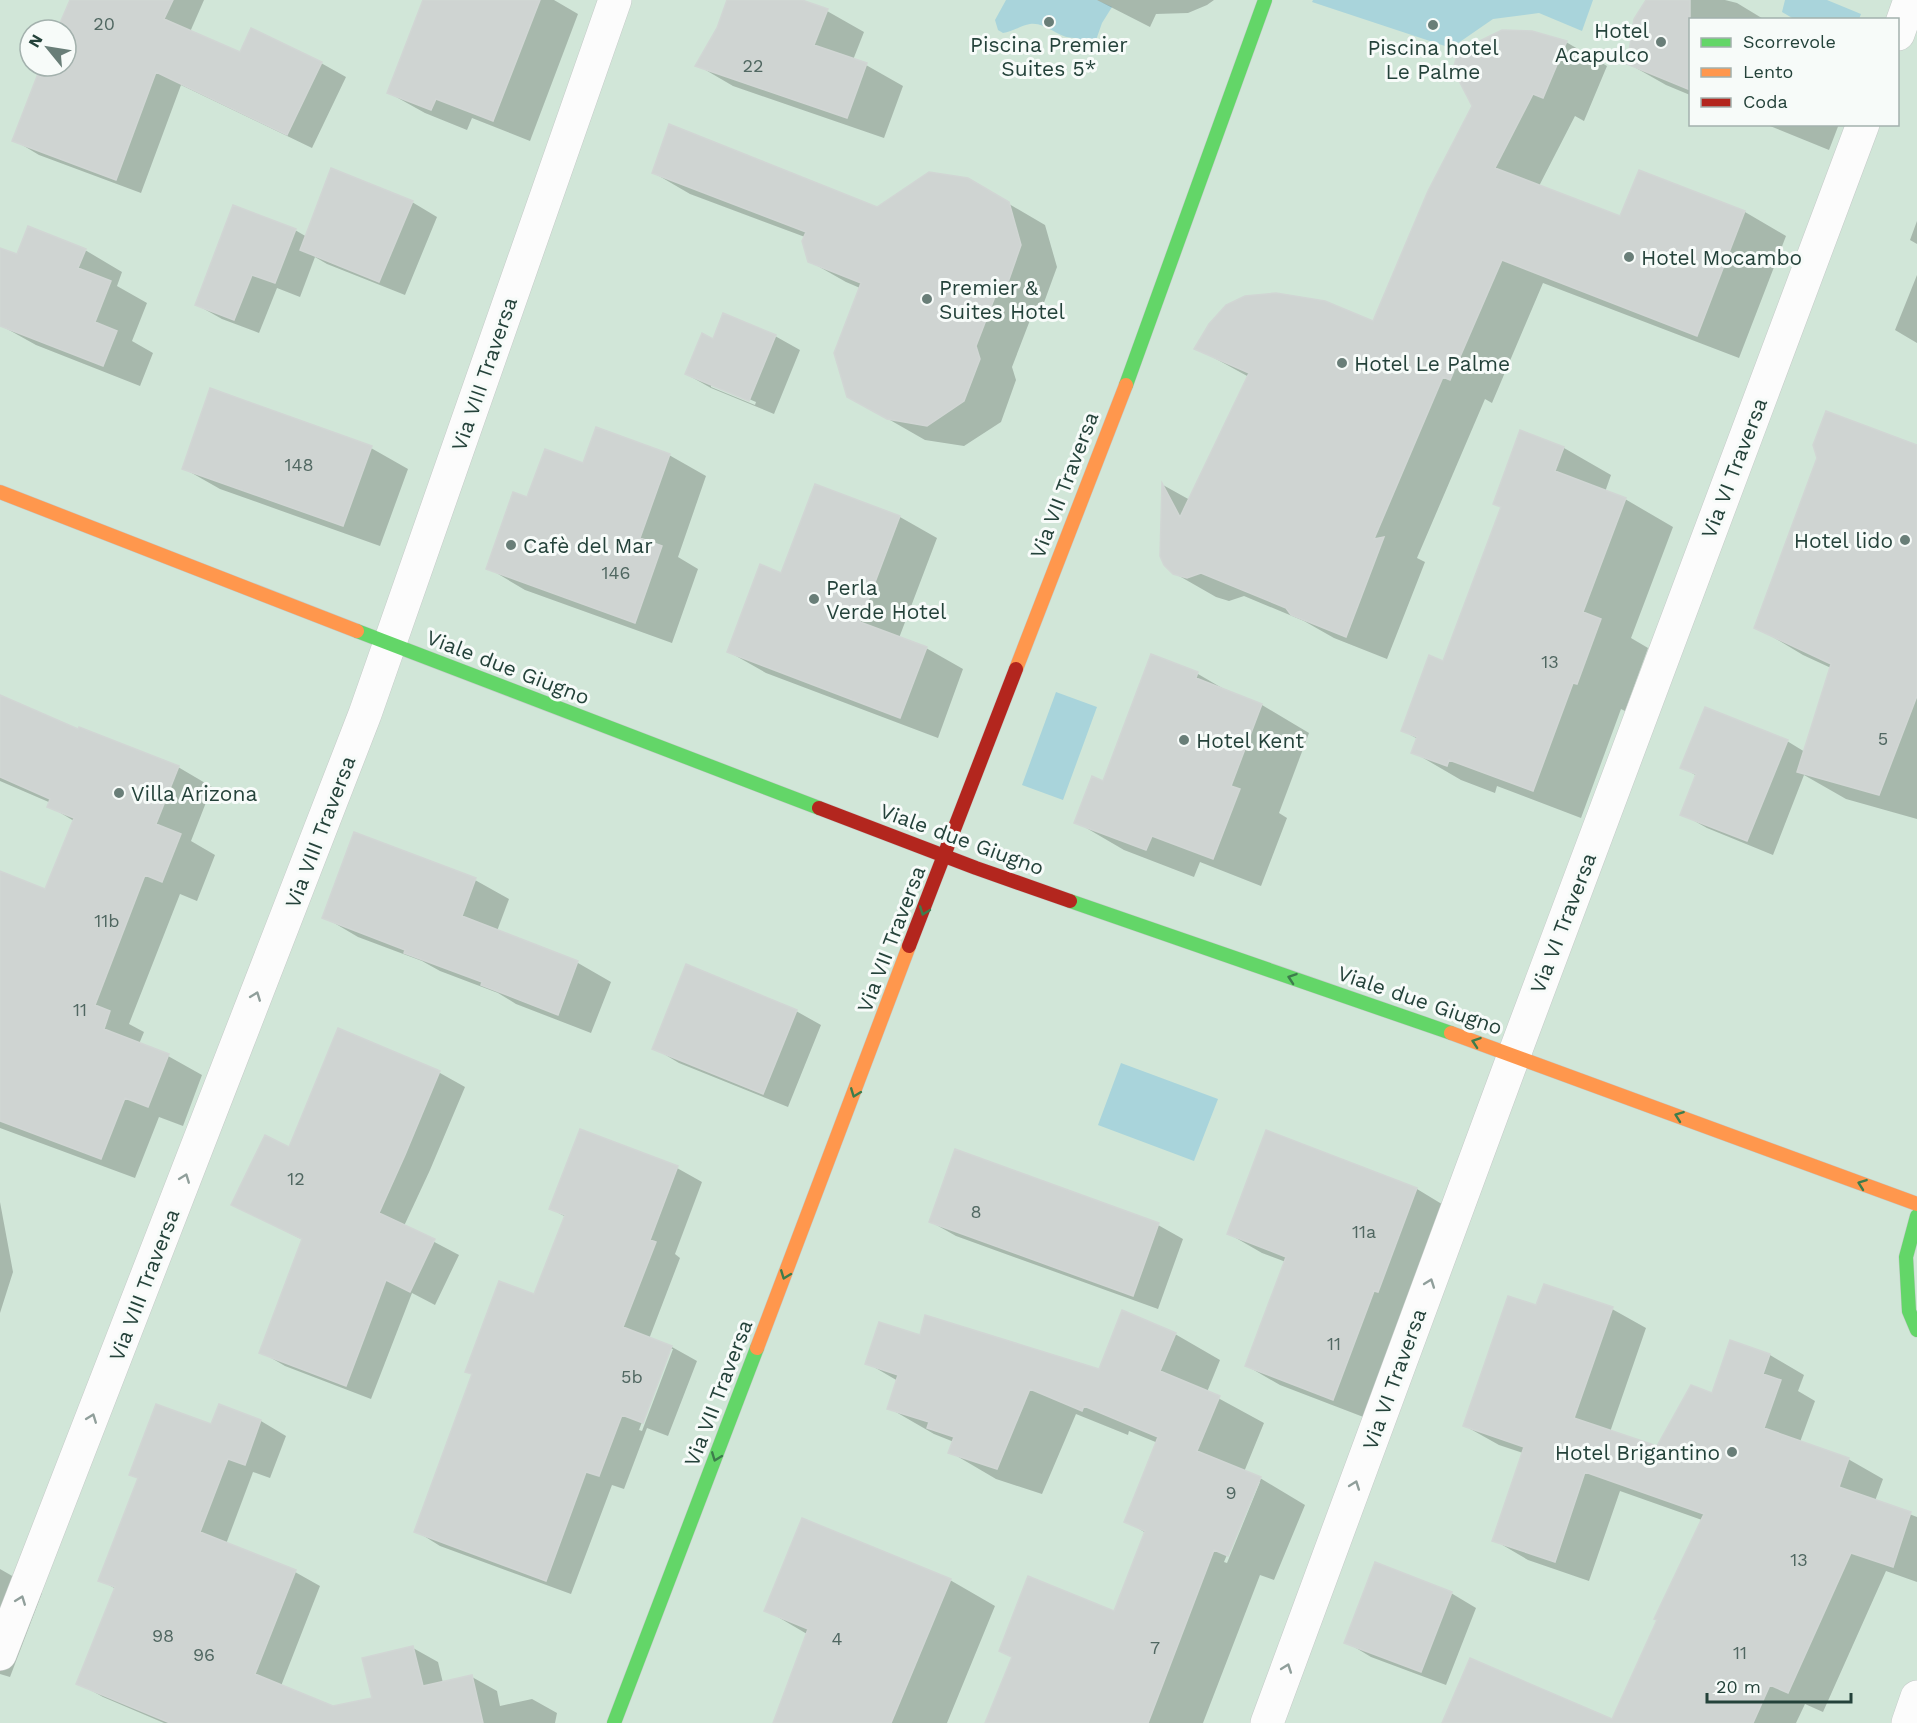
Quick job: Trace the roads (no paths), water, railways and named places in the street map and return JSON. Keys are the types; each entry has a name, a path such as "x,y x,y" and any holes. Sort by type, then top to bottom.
{"street":[{"name":"Via VIII Traversa","path":"0,1654 348,758 615,0"},
{"name":"Via VII Traversa","path":"614,1723 1138,354 1265,0"},
{"path":"1899,31 1910,0"},
{"name":"Via VI Traversa","path":"1267,1723 1514,1055 1862,126"},
{"name":"Viale due Giugno","path":"0,492 976,868 1514,1055 1917,1204"},
{"path":"1917,1216 1906,1257 1909,1311 1917,1330"},
{"path":"1908,1723 1917,1697"}],"water":[{"name":"Piscina Premier Suites 5*","path":"1006,0 1097,0 1112,7 1102,23 1095,43 1089,45 1036,24 1003,33 998,30 995,20"},
{"name":"Piscina hotel Le Palme","path":"1313,0 1593,0 1582,31 1539,13 1493,19 1451,48 1312,2"},
{"path":"1785,0 1827,0 1861,14 1859,18 1792,18 1782,12"},
{"path":"1056,692 1097,707 1063,800 1022,785"},
{"path":"1121,1063 1218,1099 1194,1161 1098,1125"}],"place":[{"name":"Piscina Premier Suites 5*","path":"1049,22"},
{"name":"Piscina hotel Le Palme","path":"1433,25"},
{"name":"Hotel Acapulco","path":"1661,42"},
{"name":"Hotel Mocambo","path":"1629,257"},
{"name":"Premier & Suites Hotel","path":"927,299"},
{"name":"Hotel Le Palme","path":"1342,363"},
{"name":"Hotel lido","path":"1905,540"},
{"name":"Cafè del Mar","path":"511,545"},
{"name":"Perla Verde Hotel","path":"814,599"},
{"name":"Hotel Kent","path":"1184,740"},
{"name":"Villa Arizona","path":"119,793"},
{"name":"Hotel Brigantino","path":"1732,1452"}]}
